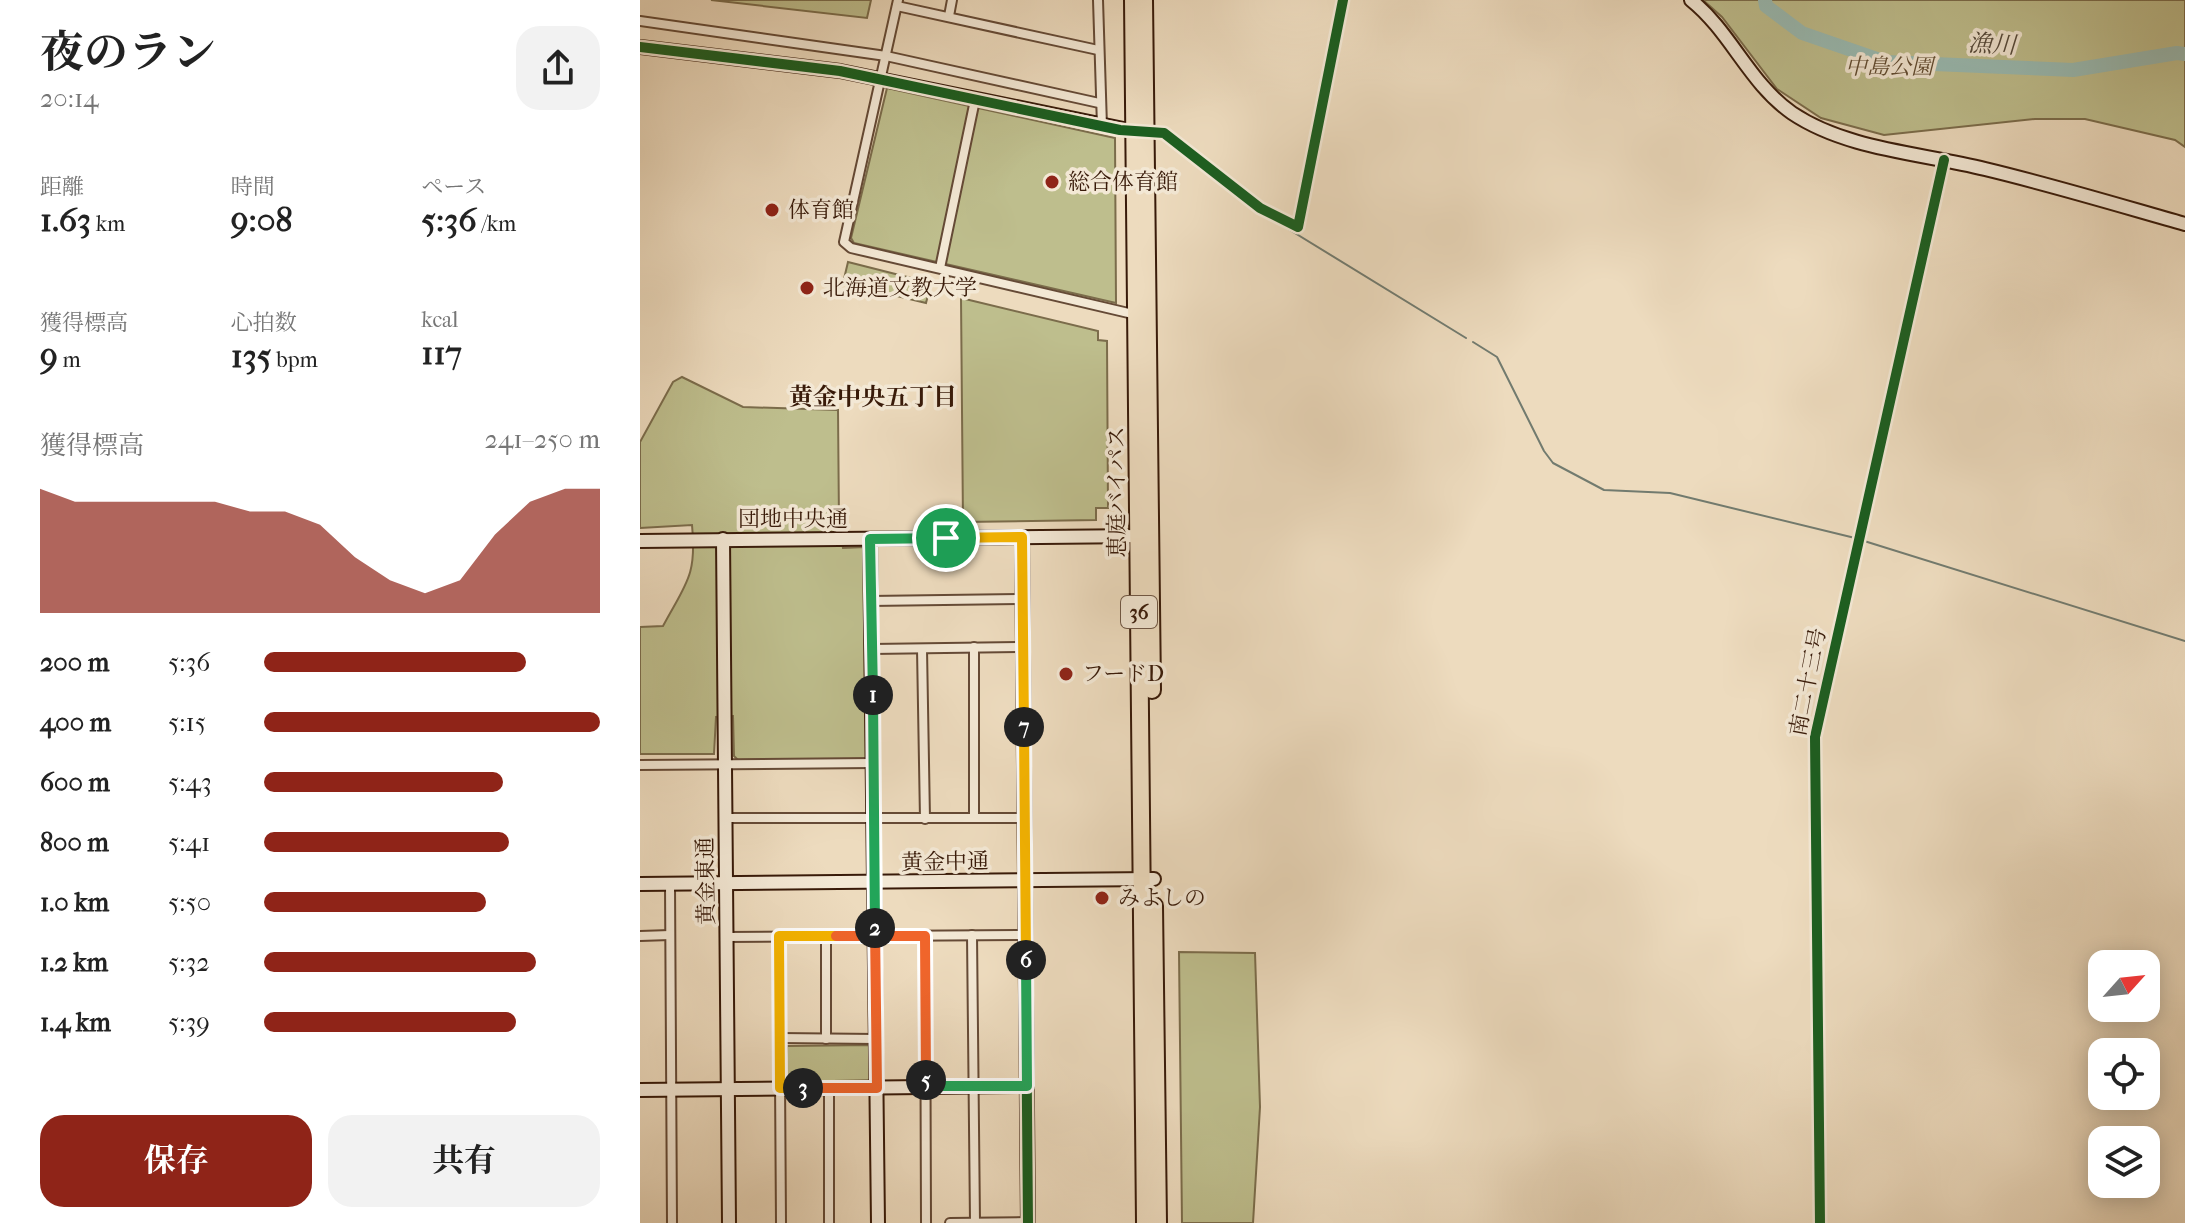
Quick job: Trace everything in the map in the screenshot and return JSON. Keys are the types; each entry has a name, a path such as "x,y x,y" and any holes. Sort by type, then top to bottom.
{"highway":[{"name":"恵庭バイパス","path":"1133,0 1140,133 1145,536 1148,879 1145,1223"},
{"name":"恵庭バイパス","path":"1144,0 1137,315 1145,536"},
{"name":"恵庭バイパス","path":"1148,879 1158,1223"}],"street":[{"path":"949,16 952,0"},
{"path":"1098,0 1102,127"},
{"path":"640,47 840,71 1102,127 1164,133 1260,208 1298,227 1343,0"},
{"path":"1691,0 1725,35 1760,84 1795,114 1837,135 2185,224"},
{"path":"1098,50 898,3 844,242 851,248 1137,315"},
{"path":"640,21 886,56 1099,103"},
{"path":"940,268 975,100"},
{"name":"南二十三号","path":"1820,1223 1815,737 1944,160"},
{"name":"団地中央通","path":"640,541 1145,536"},
{"path":"950,1223 1028,1223 1022,537"},
{"name":"黄金東通","path":"723,539 729,1223"},
{"path":"870,539 878,1223"},
{"path":"870,601 1023,599"},
{"path":"974,647 974,818"},
{"path":"872,649 1023,647"},
{"path":"922,649 925,819"},
{"path":"640,765 873,763"},
{"path":"725,818 1025,818"},
{"name":"黄金中通","path":"640,884 1148,879"},
{"path":"670,884 672,1223"},
{"path":"640,936 670,935"},
{"path":"972,935 975,1222"},
{"path":"726,937 1026,935"},
{"path":"779,936 781,1223"},
{"path":"826,936 826,1039"},
{"path":"925,936 926,1223"},
{"path":"779,1038 876,1039"},
{"path":"640,1090 1027,1086"},
{"path":"829,1088 829,1223"}],"green space":[{"path":"711,0 871,0 867,18"},
{"name":"中島公園","path":"1703,0 2185,0 2185,147 2175,140 2085,119 2035,119 1884,135 1821,118 1777,89 1722,17"},
{"path":"887,88 1115,138 1116,303 854,243 851,238"},
{"path":"848,262 931,283 926,303 843,283"},
{"path":"961,298 1098,331 1098,340 1107,341 1108,508 1096,508 1096,520 963,522"},
{"path":"682,377 743,407 838,410 839,522 843,548 865,547 867,759 738,760 734,756 733,716 716,717 714,754 640,754 640,627 663,626 688,578 693,542 692,525 640,528 640,442 673,382"},
{"path":"1179,952 1255,953 1260,1107 1253,1223 1182,1223"},
{"path":"869,1045 871,1077 867,1083 784,1082 787,1046"}],"waterway":[{"name":"漁川","path":"1765,0 1766,6 1802,33 1886,62 2073,70 2185,54"},
{"path":"1177,150 1250,205"},
{"path":"1272,219 1466,338"},
{"path":"1473,342 1497,357 1553,463 1604,490 1670,493 1855,538"},
{"path":"1861,540 2185,641"}],"cycle path":[{"path":"640,47 840,71 1120,130 1164,133 1260,208 1298,227 1343,0"},
{"path":"1820,1223 1815,737 1944,160"},
{"path":"1022,537 1028,1223"}],"place":[{"name":"総合体育館","path":"1052,182"},
{"name":"体育館","path":"772,210"},
{"name":"北海道文教大学","path":"807,288"},
{"name":"フードD","path":"1066,674"},
{"name":"みよしの","path":"1102,898"}],"district":[{"name":"黄金中央五丁目","path":"873,397"}],"route":[{"path":"946,538 870,539 875,820 875,882 876,937 877,1088 780,1088 779,936 876,937 925,936 926,1086 1027,1086 1022,537 946,538"}]}
